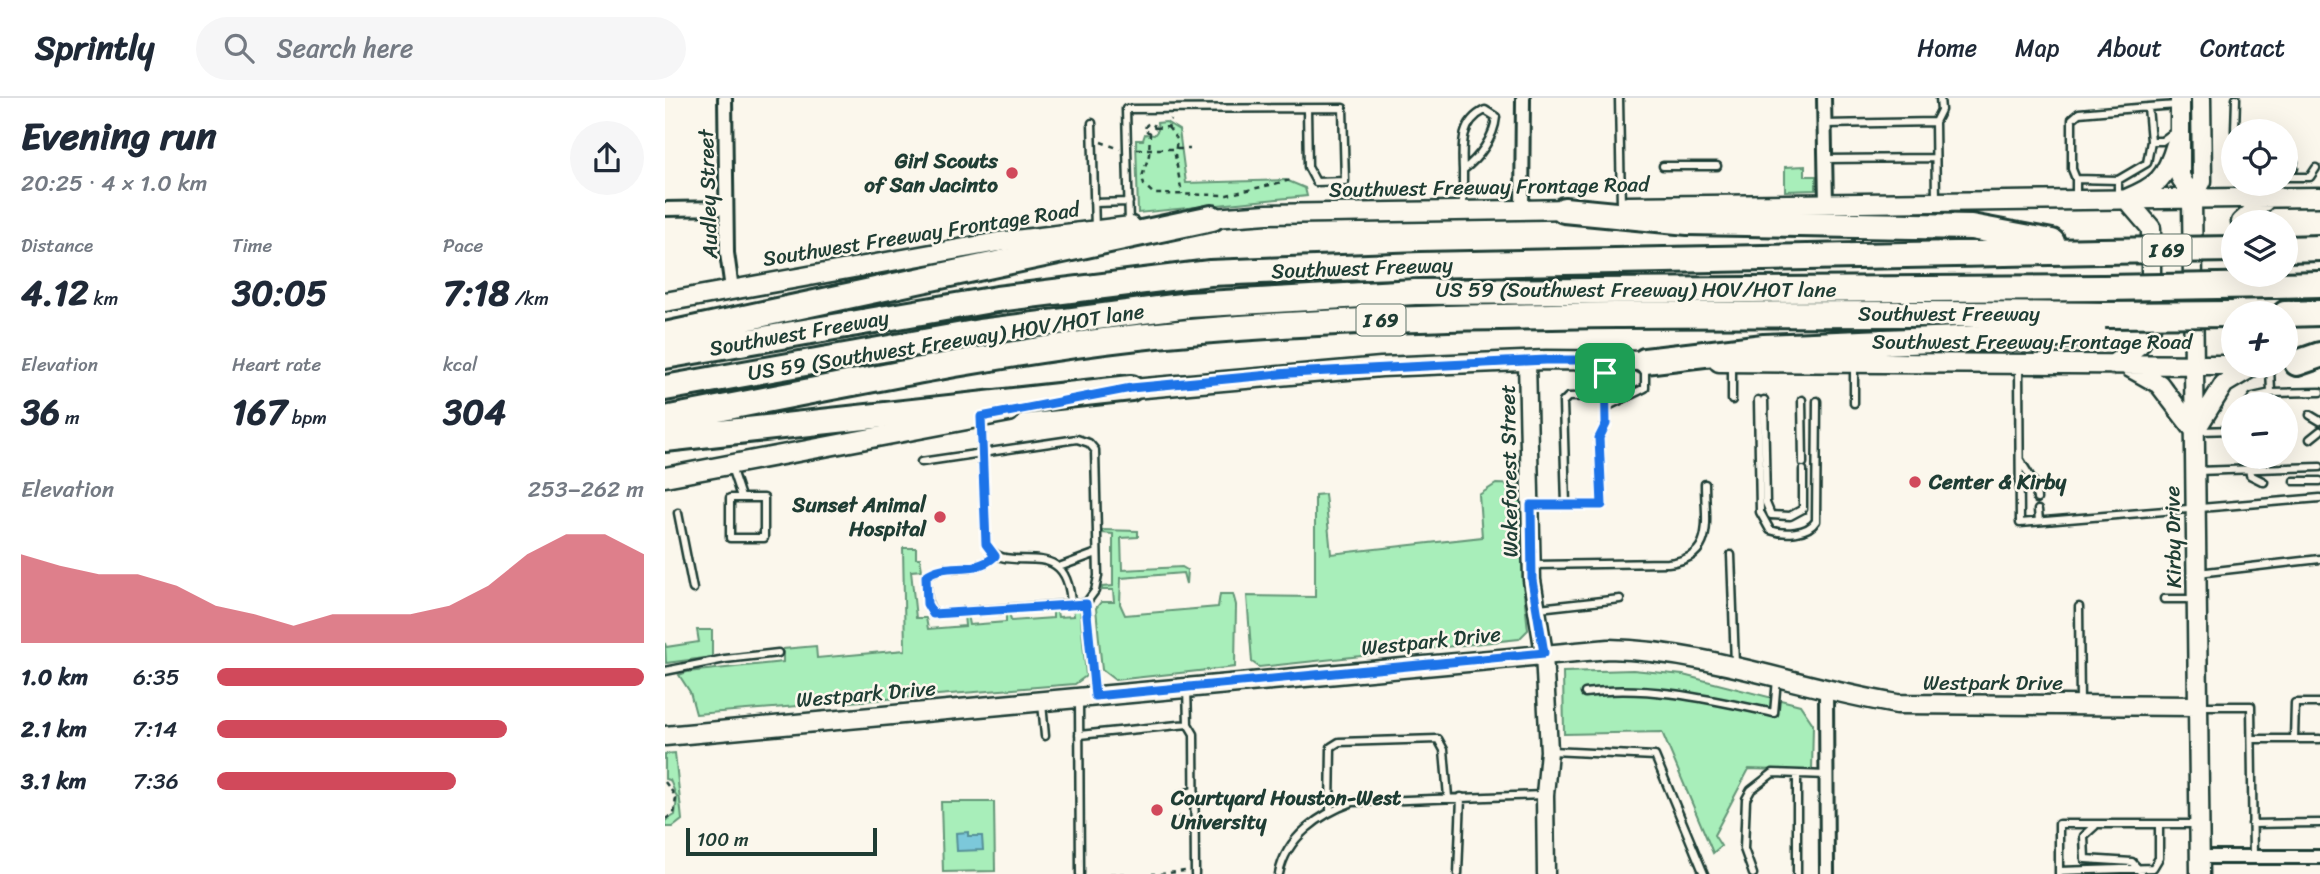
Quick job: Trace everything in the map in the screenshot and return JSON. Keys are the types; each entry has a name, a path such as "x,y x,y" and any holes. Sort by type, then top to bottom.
{"highway":[{"path":"1564,210 1688,222 1972,227 2101,251"},
{"path":"665,335 1212,218"},
{"path":"2298,249 2320,248"},
{"name":"Southwest Freeway","path":"665,356 997,299 1210,273 1448,265 2221,249"},
{"name":"US 59 (Southwest Freeway) HOV/HOT lane","path":"665,388 980,332 1201,304 1415,292 2320,284"},
{"name":"Southwest Freeway","path":"665,419 994,357 1137,337 1307,322 1475,317 1876,313 2105,324 2175,314 2221,314"},
{"path":"2298,314 2320,313"},
{"path":"1645,361 1764,347 2105,324"},
{"path":"665,439 1131,388"}],"main road":[{"name":"Kirby Drive","path":"2192,199 2202,181 2201,98"},
{"name":"Kirby Drive","path":"2180,101 2180,176 2192,199 2200,866"},
{"path":"2181,128 2162,178 2153,188 2122,199 2151,228 2151,328 2119,366 2159,384 2195,431 2224,384 2234,378"},
{"name":"Southwest Freeway Frontage Road","path":"665,302 933,252 1095,229 1212,218 1564,210 1621,206 2320,197"},
{"path":"2254,210 2268,198"},
{"name":"Southwest Freeway Frontage Road","path":"665,477 1131,388 1290,373 1527,361 1605,360 2221,365"},
{"name":"Westpark Drive","path":"665,736 1600,649 1646,650 1735,666 1826,690 1914,705 2198,706"}],"street":[{"name":"Audley Street","path":"725,98 726,208 732,289"},
{"path":"1522,210 1523,98"},
{"path":"1824,98 1826,204"},
{"path":"665,209 726,208"},
{"name":"Wakeforest Street","path":"1527,361 1532,565 1544,653 1549,751 1545,795 1546,874"},
{"path":"1826,690 1827,874"},
{"path":"2200,866 2253,857 2320,857"}],"lane":[{"path":"1619,98 1621,206"},
{"path":"1936,202 1935,122 1941,110 1940,98"},
{"path":"2235,119 2236,98"},
{"path":"2076,200 2076,179 2072,169 2072,119 2079,113 2148,107 2180,101"},
{"path":"2076,179 2118,180 2147,163 2151,141 2148,107"},
{"path":"1129,226 1126,109 1343,108 1345,181 1317,182 1308,167 1307,109"},
{"path":"1463,170 1477,159 1495,127 1496,117 1485,110 1474,116 1462,136 1463,211"},
{"path":"1824,124 1935,122"},
{"path":"1092,124 1095,229"},
{"path":"2151,141 2162,141 2181,128"},
{"path":"1824,159 1935,158"},
{"path":"1663,166 1717,166"},
{"path":"2298,177 2310,177 2314,167"},
{"path":"2118,180 2122,199"},
{"path":"1094,203 1129,202"},
{"path":"1531,505 1602,505 1599,438 1606,424 1605,360"},
{"path":"1606,407 1645,388 1645,361"},
{"path":"1732,400 1733,362"},
{"path":"1854,363 1854,403"},
{"path":"2019,365 2020,523 2320,498"},
{"path":"2298,392 2320,392"},
{"path":"1566,505 1563,402 1568,397 1606,396"},
{"path":"1802,400 1803,509 1790,516 1771,515 1766,503 1761,400 1760,512 1770,530 1804,531 1816,521 1817,401"},
{"path":"2310,415 2320,421"},
{"path":"981,417 986,544 995,556"},
{"path":"2195,431 2221,430"},
{"path":"2310,439 2320,431"},
{"path":"921,462 1077,439 1089,443 1095,450 1098,576 1095,591 1086,604 1087,697 1079,735 1080,874"},
{"path":"2019,458 2036,486 2037,499"},
{"path":"730,465 741,497"},
{"path":"2298,468 2320,467"},
{"path":"2195,471 2248,469 2253,479 2264,482"},
{"path":"2294,481 2320,481"},
{"path":"1532,565 1668,563 1687,559 1698,552 1705,539 1705,485"},
{"path":"741,497 764,498 764,538 730,538 730,498 741,497"},
{"path":"2038,510 2039,521"},
{"path":"678,513 693,589"},
{"path":"1059,567 1097,552"},
{"path":"1731,555 1735,666"},
{"path":"1071,605 1070,581 1059,567 1036,559 995,556 984,566 934,570 926,576 927,604 933,614 1071,605 1086,604"},
{"path":"2196,573 2320,559"},
{"path":"1537,608 1620,599"},
{"path":"2164,599 2197,599"},
{"path":"2079,607 2080,706"},
{"path":"665,671 725,659 778,653"},
{"path":"1585,693 1605,690 1680,695 1774,713 1777,677"},
{"path":"1187,687 1188,724 1194,734 1195,873"},
{"path":"1042,701 1045,736"},
{"path":"2294,739 2295,703 2320,703"},
{"path":"2198,706 2251,706 2253,857"},
{"path":"1079,735 1188,724"},
{"path":"1330,810 1331,747 1339,742 1438,739 1444,750 1448,797"},
{"path":"2252,739 2320,739"},
{"path":"1549,751 1655,756 1704,874"},
{"path":"1753,874 1744,849 1746,799 1773,774 1827,775"},
{"path":"1797,774 1797,874"},
{"path":"1178,799 1182,794 1194,791"},
{"path":"1279,874 1290,843 1330,810 1353,802 1545,795"},
{"path":"1458,874 1461,797"},
{"path":"1181,821 1185,827 1194,828"},
{"path":"2252,824 2320,823"},
{"path":"2159,824 2158,864 2141,872 2059,872 2059,824 2159,824 2199,824"},
{"path":"2101,824 2085,832 2085,859 2090,862 2132,862 2141,872"}],"path":[{"path":"1168,127 1177,139 1175,155 1182,194"},
{"path":"1150,132 1149,155 1142,173 1144,185 1154,194 1227,195 1291,180"},
{"path":"665,782 676,797 674,814 665,819"},
{"path":"1156,874 1195,873"},
{"path":"1110,874 1127,874"}],"green space":[{"path":"1166,122 1179,130 1186,183 1286,180 1305,188 1307,196 1138,213 1136,140 1143,140 1145,134 1154,135 1158,130 1157,123"},
{"path":"1805,166 1805,176 1816,176 1816,190 1785,191 1785,167"},
{"path":"1496,484 1521,485 1523,585 1528,630 1519,639 1259,667 1252,662 1247,596 1315,597 1315,495 1325,494 1331,554 1482,537 1479,495"},
{"path":"1102,530 1138,531 1138,537 1121,538 1122,570 1182,567 1187,570 1186,584 1183,573 1121,578 1120,604 1125,615 1218,607 1220,594 1233,594 1236,605 1235,667 1115,680 1102,670 1096,608 1101,602 1114,602 1113,590 1102,590 1102,587 1113,586 1113,534 1102,533"},
{"path":"903,548 916,548 916,558 920,558 922,570 911,571 916,618 926,618 928,629 965,626 964,615 967,614 969,625 1006,622 1006,611 1009,611 1011,621 1053,618 1053,607 1056,606 1058,617 1074,616 1073,605 1080,607 1086,676 1075,684 696,714 690,692 679,675 687,672 783,662 783,649 816,646 817,658 905,650"},
{"path":"697,630 712,630 712,657 666,663 665,643 666,647 699,642"},
{"path":"1633,670 1683,675 1800,705 1813,724 1812,771 1749,769 1714,835 1721,846 1713,853 1662,732 1564,734 1563,672"},
{"path":"675,753 682,820 673,827 665,827 665,821 675,815 677,798 670,780 665,779 665,754"},
{"path":"941,802 994,802 995,871 943,872"}],"water":[{"path":"968,832 968,836 982,836 983,850 957,851 956,833"}],"place":[{"name":"Girl Scouts of San Jacinto","path":"1012,173"},
{"name":"Center & Kirby","path":"1915,482"},
{"name":"Sunset Animal Hospital","path":"940,517"},
{"name":"Courtyard Houston-West University","path":"1157,810"}],"route":[{"path":"1546,360 1605,360 1605,373 1606,424 1599,438 1602,505 1531,505 1532,580 1544,653 1095,696 1086,604 933,614 927,604 926,576 934,570 984,566 995,556 986,544 981,417 1131,388 1290,373 1546,360"}]}
